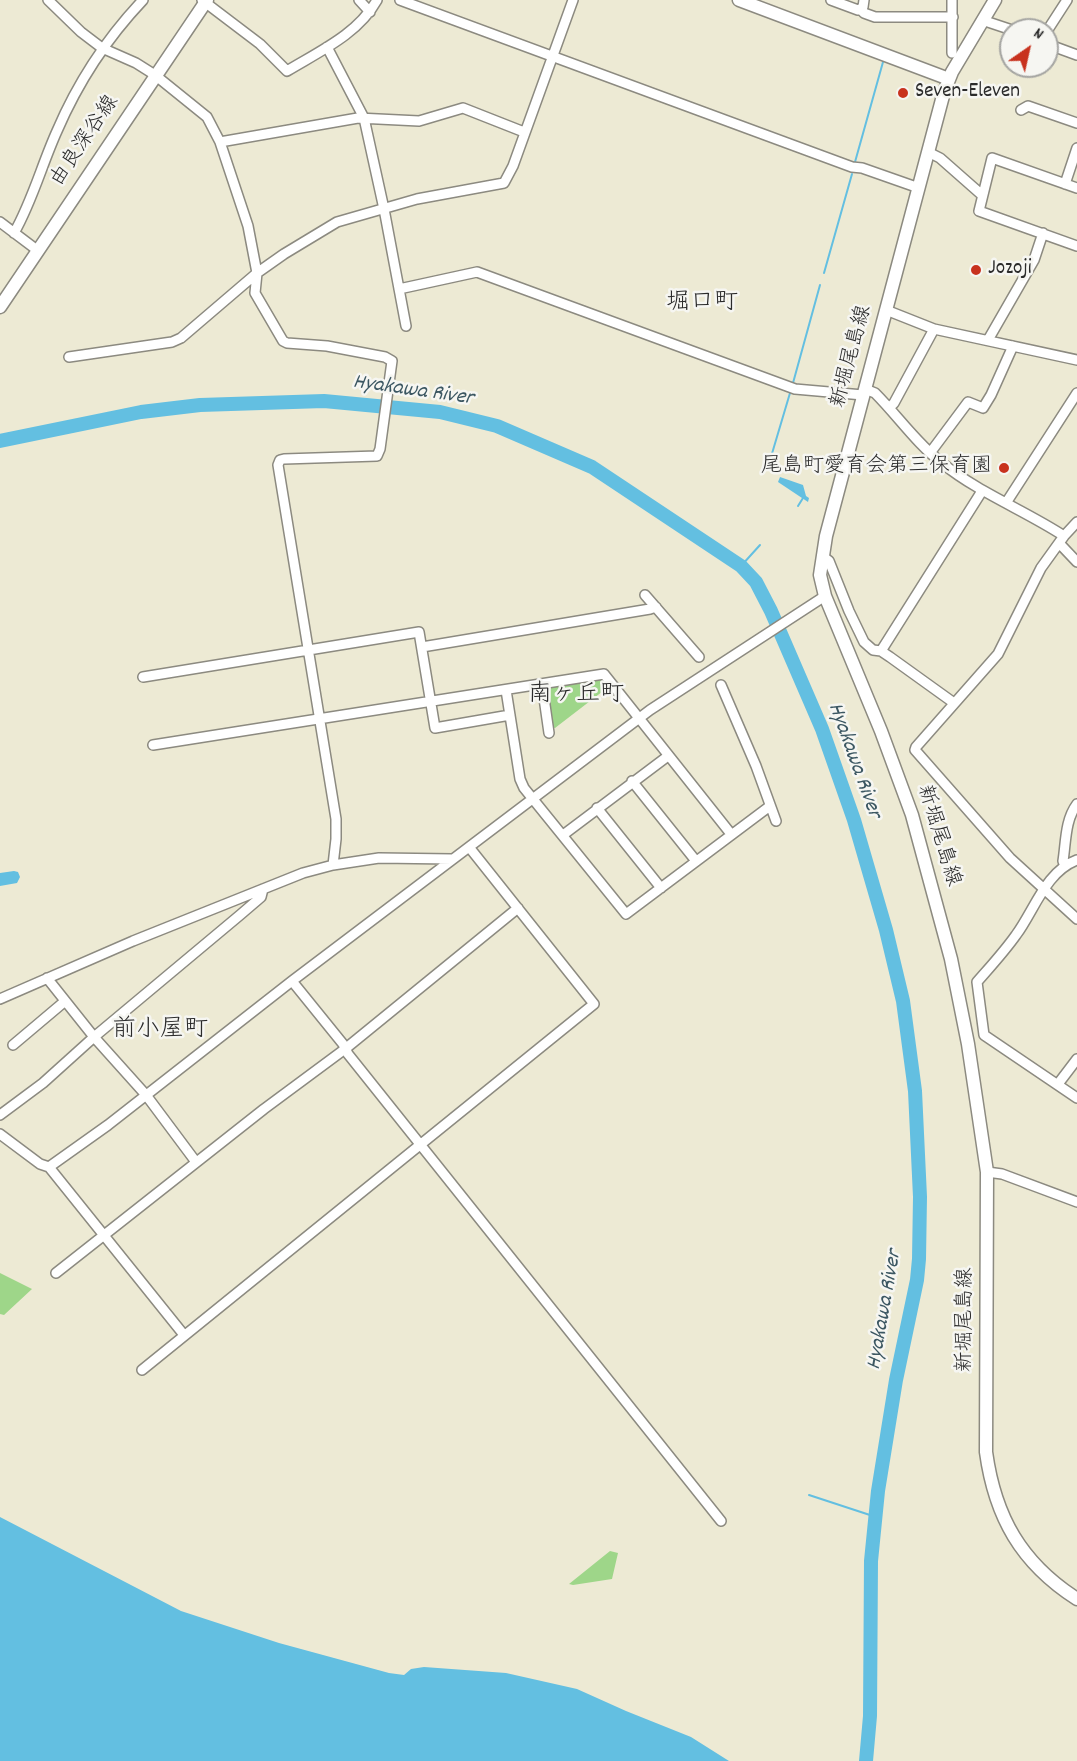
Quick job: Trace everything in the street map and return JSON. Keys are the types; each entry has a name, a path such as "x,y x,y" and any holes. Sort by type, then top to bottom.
{"main road":[{"name":"新堀尾島線","path":"995,0 949,79 864,392 822,556 820,575 825,597 897,773 912,817 937,901 960,1003 987,1172 986,1452 989,1477 1008,1530 1029,1559 1051,1581 1077,1599"},
{"name":"由良深谷線","path":"0,307 205,1"},
{"path":"743,1 949,79"}],"street":[{"path":"48,0 81,32 102,48 136,63 155,75 207,117 220,142 248,226 257,273 255,293 279,335 287,343 327,346 385,357 392,361 380,449 377,456 284,459 280,460 278,465 336,819 333,865"},
{"path":"15,233 71,101 102,48 143,0"},
{"path":"359,0 370,12"},
{"path":"205,1 260,44 287,71 358,26 377,0"},
{"path":"400,0 852,167 862,168 919,188"},
{"path":"69,357 172,342 181,338 257,273 337,222 417,199 504,183 513,166 573,0"},
{"path":"831,0 862,5 864,13 875,17 953,17"},
{"path":"952,0 952,53"},
{"path":"1055,18 1067,0"},
{"path":"982,20 999,26"},
{"path":"327,47 364,118 406,326"},
{"path":"1059,48 1077,55"},
{"path":"1021,110 1028,106 1077,123"},
{"path":"220,142 364,118 419,121 463,108 524,132"},
{"path":"1065,184 1077,148"},
{"path":"928,152 940,158 982,195"},
{"path":"1077,188 992,158 979,211 1077,246"},
{"path":"0,222 37,250"},
{"path":"988,340 1035,260 1043,233"},
{"path":"399,289 477,272 795,389 875,393 930,453 982,491 1037,518 1061,539 1077,562"},
{"path":"886,310 934,329 1077,360"},
{"path":"889,408 894,403 934,329"},
{"path":"930,453 968,402 982,408 991,396 1013,346"},
{"path":"1006,503 1077,393"},
{"path":"881,651 982,491"},
{"path":"1077,522 1061,539 1041,568 998,654 916,747 917,753 1010,858 1077,920"},
{"path":"822,556 829,561 864,642 873,650 881,651 954,703"},
{"path":"645,595 699,657"},
{"path":"49,1167 639,719 825,597"},
{"path":"422,647 564,625 656,607"},
{"path":"143,677 419,632 435,728 510,715"},
{"path":"153,745 604,675 731,834"},
{"path":"542,684 549,733"},
{"path":"721,685 756,766 776,821"},
{"path":"506,690 520,779 524,788 626,914 770,806"},
{"path":"563,835 668,756"},
{"path":"632,781 696,861"},
{"path":"1065,866 1068,821 1070,813 1077,804"},
{"path":"597,808 661,888"},
{"path":"142,1370 594,1004 470,847"},
{"path":"0,999 133,941 303,873 333,865 379,858 452,859"},
{"path":"1077,860 1065,866 1044,890 1017,934 977,982 984,1035 1077,1098"},
{"path":"0,1115 43,1083 94,1037 261,897 263,889"},
{"path":"56,1273 264,1109 345,1049 518,908"},
{"path":"47,978 64,1002 146,1095 196,1162"},
{"path":"292,981 721,1521"},
{"path":"13,1045 64,1002"},
{"path":"1058,1084 1077,1059"},
{"path":"0,1134 40,1164 49,1167 184,1335"},
{"path":"987,1172 1002,1174 1077,1202"}],"green space":[{"path":"603,679 607,688 555,728 550,726 546,688"},
{"path":"0,1273 32,1289 4,1315 0,1314"},
{"path":"610,1551 618,1553 612,1579 569,1584"}],"water":[{"path":"780,477 803,485 806,496 809,498 808,502 778,482"},
{"path":"18,872 20,877 17,883 0,886 0,873"},
{"path":"0,1517 181,1611 279,1643 389,1673 404,1675 411,1669 424,1667 506,1673 577,1689 691,1737 729,1761 0,1761"}],"waterway":[{"path":"855,162 883,62"},
{"path":"824,273 852,174"},
{"path":"793,383 820,285"},
{"path":"768,467 790,393"},
{"name":"Hyakawa River","path":"0,441 141,412 200,405 324,401 440,412 497,426 592,467 741,566 756,582 771,611 822,729 854,820 886,930 903,1001 915,1091 920,1197 919,1259 878,1491 871,1561 870,1716 866,1761"},
{"path":"798,506 803,498"},
{"path":"741,566 760,545"},
{"path":"809,1495 876,1517"}],"place":[{"name":"Seven-Eleven","path":"903,93"},
{"name":"Jozoji","path":"976,270"},
{"name":"尾島町愛育会第三保育園","path":"1004,468"}],"district":[{"name":"堀口町","path":"702,305"},
{"name":"南ヶ丘町","path":"576,697"},
{"name":"前小屋町","path":"160,1032"}]}
